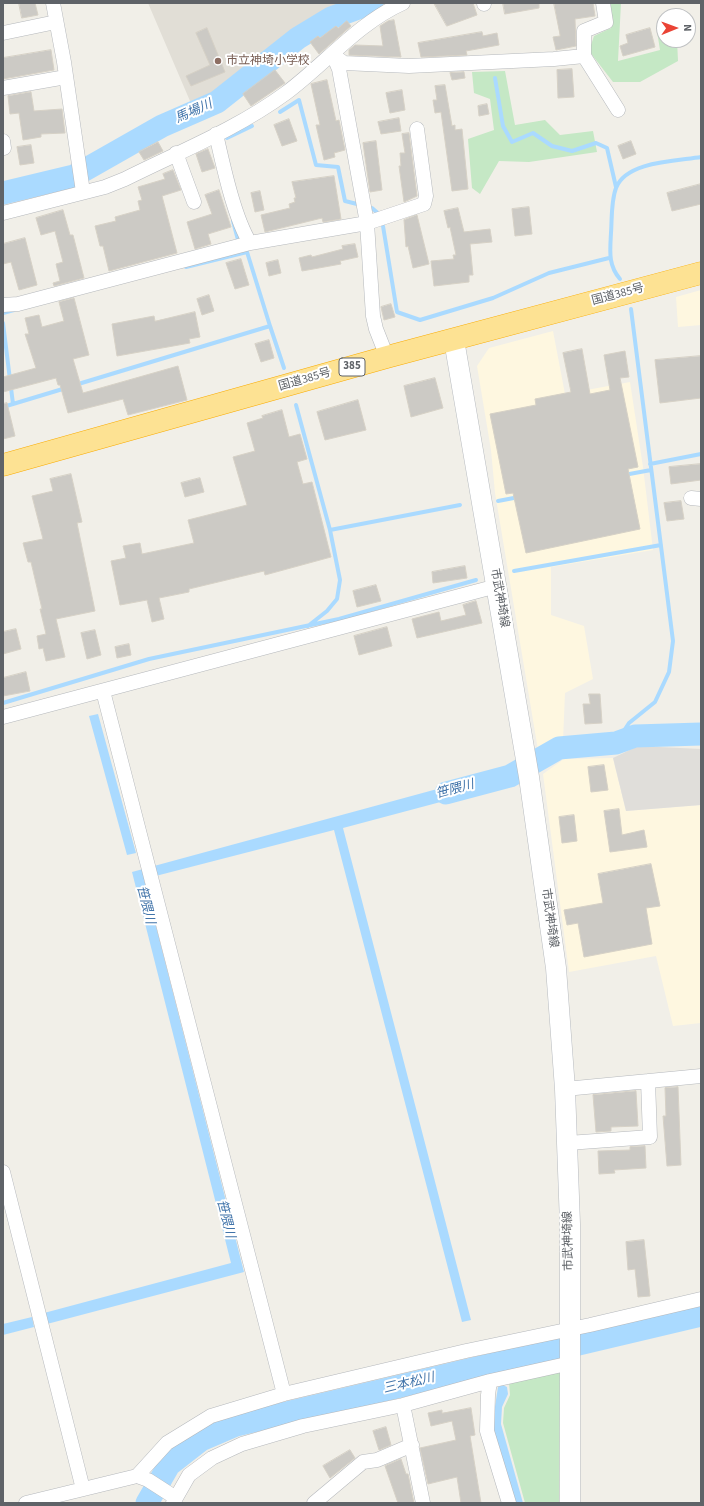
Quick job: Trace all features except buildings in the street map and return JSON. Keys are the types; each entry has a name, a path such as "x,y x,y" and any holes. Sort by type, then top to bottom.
{"highway":[{"name":"国道385号","path":"3,465 387,357 701,273"}],"main road":[{"name":"市武神埼線","path":"454,340 526,758 556,968 568,1143 571,1363 570,1503"}],"street":[{"path":"53,3 79,157 83,192"},
{"path":"3,213 105,187 125,179 259,112 287,92 333,55 368,23 389,9 403,3"},
{"path":"603,3 606,22 584,31 584,56 618,110"},
{"path":"3,33 56,22"},
{"path":"333,55 344,63 409,66 490,63 584,56"},
{"path":"333,55 339,69 367,223 373,316 376,329 387,357"},
{"path":"3,88 66,78"},
{"path":"3,305 18,304 123,278 250,243 367,223 424,204 426,196 417,129"},
{"path":"216,134 222,162 244,232 250,243"},
{"path":"176,153 194,202"},
{"path":"3,717 497,586"},
{"path":"103,691 284,1394"},
{"path":"565,1089 701,1076"},
{"path":"568,1143 650,1137 648,1081"},
{"path":"3,1172 84,1489"},
{"path":"26,1503 84,1489 143,1478 167,1443 211,1416 284,1394 466,1351 701,1299"},
{"path":"143,1478 175,1500 189,1475 212,1458 242,1444 303,1426 403,1404 490,1381 571,1363"},
{"path":"490,1381 487,1430 509,1503"},
{"path":"403,1404 423,1503"},
{"path":"314,1503 363,1462 378,1460 412,1445"}],"shaded area":[{"name":"市立神埼小学校","path":"148,3 356,3 317,19 214,99 193,108"},
{"path":"701,290 701,325 678,327 676,297"},
{"path":"553,331 565,394 630,382 643,467 653,550 551,567 551,615 584,626 593,679 565,693 563,741 538,750 495,493 491,450 477,366 489,348"},
{"path":"638,746 701,749 701,805 626,811 613,758"},
{"path":"613,758 626,811 701,805 701,1023 673,1026 656,956 569,972 543,774 564,759"}],"green space":[{"path":"610,3 621,3 618,61 660,50 660,48 677,48 678,61 640,82 613,82 589,51 594,36 611,28"},
{"path":"505,71 515,125 545,120 560,135 593,131 597,152 529,162 499,161 480,194 472,188 468,139 494,130 490,99 474,93 472,72"},
{"path":"560,1370 559,1503 525,1503 503,1423 504,1408 510,1395 509,1382"}],"water":[{"path":"98,714 136,853 127,855 89,716"},
{"path":"474,779 478,792 343,828 471,1320 462,1322 334,830 144,879 244,1272 47,1324 44,1313 231,1263 132,872"},
{"path":"32,1317 34,1327 3,1335 3,1324"},
{"path":"503,1385 507,1387 508,1394 502,1407 501,1424 523,1503 515,1503 492,1426 498,1387"}],"waterway":[{"name":"馬場川","path":"3,193 74,176 162,126 217,102 298,38 331,18 372,3"},
{"path":"495,78 503,126 512,142 533,133 552,146 572,151 596,143 607,148 616,187"},
{"path":"280,112 299,100 316,165 338,167 345,201 357,204"},
{"path":"227,138 252,126"},
{"path":"620,279 613,268 610,246 613,199 616,188 622,179 630,172 641,167 666,161 701,157"},
{"path":"372,208 380,215"},
{"path":"233,221 238,240"},
{"path":"383,226 397,312 420,320 493,298 549,273 609,258"},
{"path":"75,385 270,326 247,252 186,267"},
{"path":"616,743 629,723 655,702 669,672 673,641 631,309"},
{"path":"3,313 14,310"},
{"path":"3,323 13,404"},
{"path":"270,326 284,368"},
{"path":"3,407 66,388"},
{"path":"296,405 330,530 340,580 337,599 327,611 308,626"},
{"path":"650,464 701,454"},
{"path":"624,475 651,470"},
{"path":"498,501 519,497"},
{"path":"330,530 460,505"},
{"path":"514,571 661,545"},
{"path":"3,703 149,659 339,619 476,580"},
{"name":"笹隈川","path":"446,793 510,776 559,748 616,743 635,736 701,734"},
{"name":"三本松川","path":"147,1503 169,1465 201,1440 236,1425 701,1315"}],"place":[{"name":"市立神埼小学校","path":"218,61"}]}
